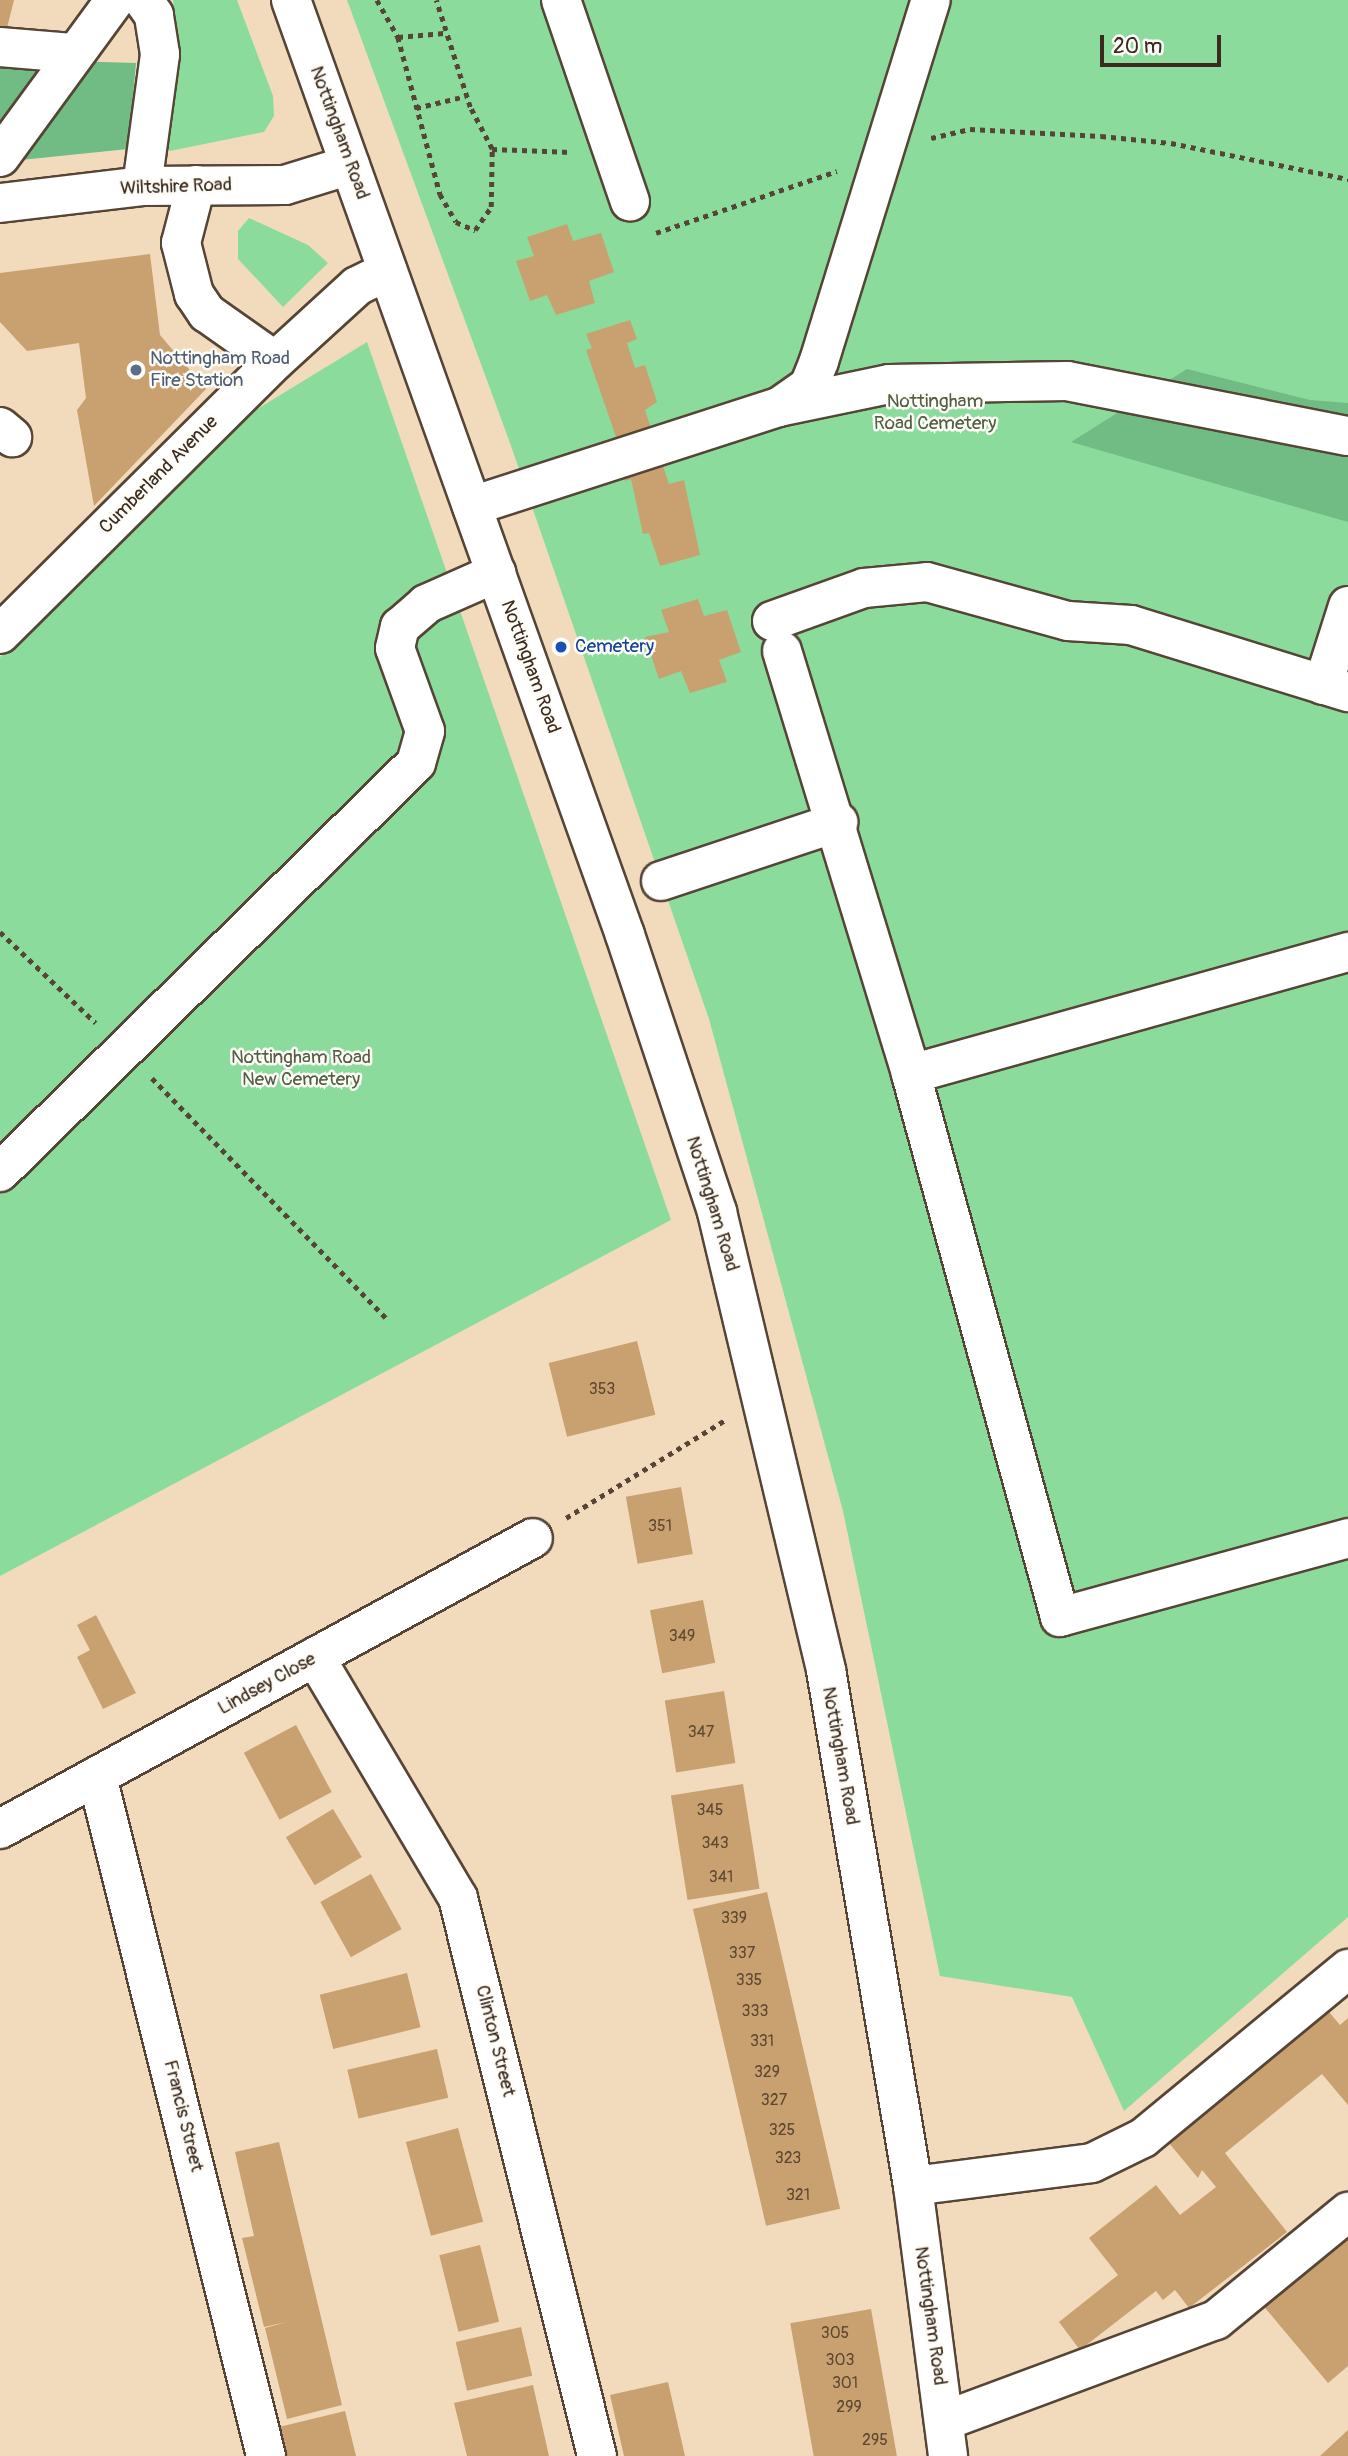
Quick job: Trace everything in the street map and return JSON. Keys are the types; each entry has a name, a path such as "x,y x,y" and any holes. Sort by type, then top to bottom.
{"street":[{"path":"0,157 72,53 115,0"},
{"path":"142,186 160,54 154,15 143,0"},
{"name":"Nottingham Road","path":"291,0 496,573 718,1212 826,1670 913,2186 946,2439"},
{"path":"561,0 636,219"},
{"path":"779,407 808,386 819,361 931,0"},
{"path":"0,47 72,53"},
{"name":"Wiltshire Road","path":"0,203 142,186 285,184 350,165"},
{"path":"196,185 181,243 194,294 207,313 275,361"},
{"name":"Cumberland Avenue","path":"0,634 275,361 357,286 388,271"},
{"path":"472,506 779,407 890,384 1067,381 1348,436"},
{"path":"0,1172 416,763 425,730 395,648 400,626 426,604 496,573"},
{"path":"1348,606 1336,689 1131,625 1068,621 928,582 864,588 777,636 838,822 911,1074 1060,1617 1348,1538"},
{"path":"661,881 838,822"},
{"path":"911,1074 1348,953"},
{"name":"Lindsey Close","path":"0,1829 533,1538"},
{"name":"Clinton Street","path":"315,1657 458,1898 597,2456"},
{"name":"Francis Street","path":"97,1776 266,2456"},
{"path":"913,2186 1092,2163 1122,2148 1348,1969"},
{"path":"946,2439 1216,2320 1348,2212"}],"path":[{"path":"377,0 398,37 440,194 465,229 481,229 488,218 492,149 466,96 444,33 436,0"},
{"path":"398,37 444,33"},
{"path":"416,108 466,96"},
{"path":"636,219 884,155 940,134 1009,129 1171,143 1348,179"},
{"path":"492,149 578,152 616,163"},
{"path":"0,932 125,1051 386,1318"},
{"path":"578,1511 722,1422"}],"green space":[{"path":"173,0 237,0 273,96 274,116 264,132 170,151 165,146 180,55"},
{"name":"Nottingham Road Cemetery","path":"347,0 1348,0 1348,1917 1124,2111 1072,1997 940,1976 843,1511 709,1019 510,443"},
{"path":"0,59 136,63 128,149 21,160 0,156"},
{"path":"249,218 308,245 328,263 283,307 238,259 238,231"},
{"name":"Nottingham Road New Cemetery","path":"367,342 671,1220 0,1576 0,657 236,422"},
{"path":"1187,369 1310,400 1348,403 1348,522 1071,442"}],"building":[{"path":"0,0 14,0 7,28 0,27"},
{"path":"567,224 573,241 601,233 614,272 589,281 595,303 556,315 547,295 530,301 516,261 534,256 527,237"},
{"name":"Nottingham Road Fire Station","path":"150,254 160,335 206,389 94,506 77,410 86,398 79,343 27,351 0,322 0,273"},
{"path":"630,320 637,339 627,343 635,368 645,365 657,402 645,410 669,484 684,480 700,555 660,566 649,533 643,534 631,479 625,481 612,442 617,440 586,350 592,348 586,334"},
{"path":"698,599 704,616 727,610 741,652 719,660 727,682 690,693 681,671 659,679 645,637 669,632 661,610"},
{"path":"637,1341 655,1415 567,1437 549,1363"},
{"path":"681,1487 693,1554 638,1564 626,1497"},
{"path":"703,1600 715,1663 662,1673 650,1610"},
{"path":"96,1615 136,1693 103,1709 77,1657 90,1650 77,1625"},
{"path":"724,1691 735,1763 676,1772 665,1700"},
{"path":"296,1725 332,1792 280,1820 244,1753"},
{"path":"743,1784 760,1889 687,1900 671,1795"},
{"path":"333,1809 362,1857 315,1885 286,1837"},
{"path":"371,1874 402,1929 351,1957 320,1902"},
{"path":"767,1892 840,2209 766,2226 693,1909"},
{"path":"407,1973 421,2027 333,2049 320,1995"},
{"path":"1329,2012 1340,2025 1348,2018 1348,2105 1322,2074 1225,2153 1287,2232 1189,2308 1175,2290 1163,2300 1156,2291 1080,2350 1059,2322 1118,2275 1089,2238 1156,2185 1180,2215 1216,2187 1202,2170 1198,2178 1169,2143"},
{"path":"437,2049 448,2098 359,2118 347,2070"},
{"path":"458,2128 483,2222 431,2236 406,2142"},
{"path":"279,2142 342,2405 287,2419 265,2328 287,2322 264,2327 242,2238 254,2236 235,2152"},
{"path":"1348,2231 1348,2366 1328,2383 1261,2303"},
{"path":"480,2245 499,2322 458,2332 439,2255"},
{"path":"871,2309 897,2456 814,2456 790,2323"},
{"path":"521,2327 532,2376 467,2391 456,2342"},
{"path":"668,2382 685,2456 624,2456 610,2395"},
{"path":"533,2385 549,2456 467,2456 454,2403"},
{"path":"345,2411 356,2456 286,2456 279,2427"},
{"path":"1348,2430 1348,2456 1320,2456"}],"place":[{"name":"Nottingham Road Fire Station","path":"136,370"},
{"name":"Cemetery","path":"561,647"}]}
